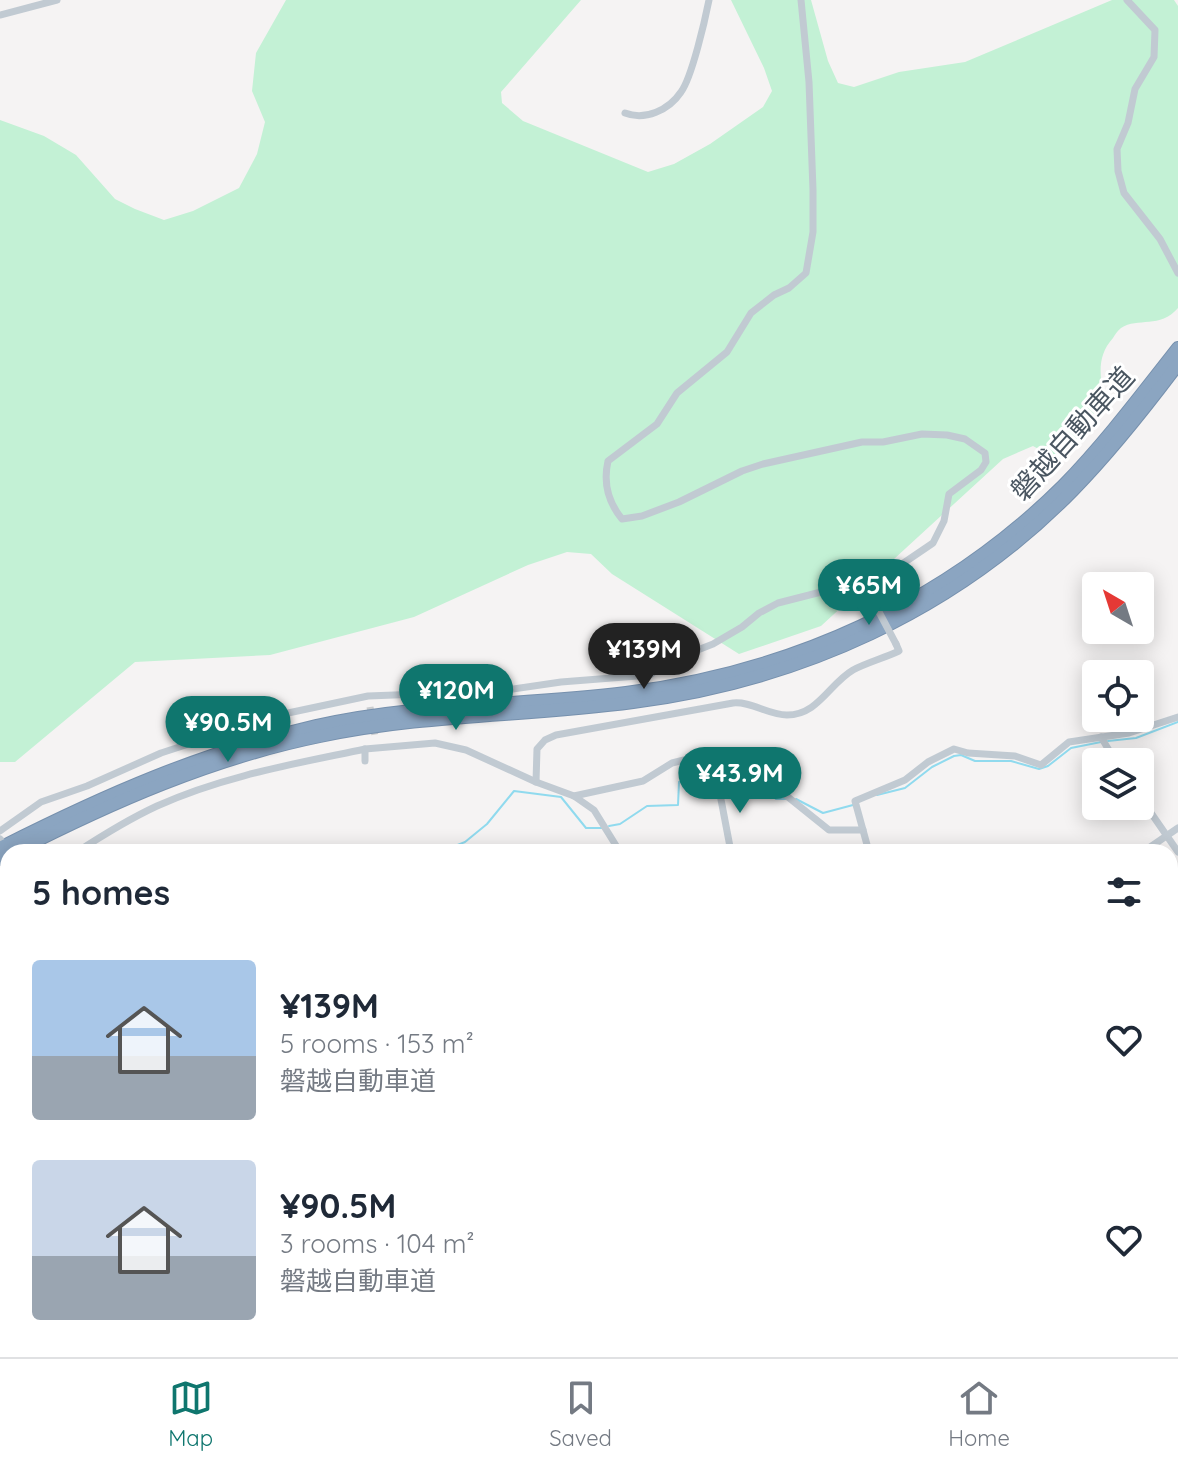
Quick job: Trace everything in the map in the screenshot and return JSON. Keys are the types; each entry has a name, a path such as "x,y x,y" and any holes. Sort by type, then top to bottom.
{"highway":[{"name":"磐越自動車道","path":"11,844 143,780 219,752 302,730 406,711 598,696 684,684 760,666 839,637 933,588 1024,521 1094,453 1178,348"},
{"name":"磐越自動車道","path":"12,844 185,774 318,736 411,721 662,698 741,682 820,656 910,614 1001,554 1072,492 1130,426 1178,364"},
{"path":"1130,426 1178,377"}],"street":[{"path":"0,15 57,0"},
{"path":"625,113 644,116 659,111 682,92 709,0"},
{"path":"0,831 41,802 87,786 157,755 274,716 368,696 499,691 561,682 650,675 667,662 713,644 778,603 825,591 853,596 868,592 933,543 944,521 949,494 955,486 976,474 986,462 985,453 965,439 922,434 883,442 862,442 763,464 679,502 642,516 622,519 613,508 606,484 608,461 657,424 677,393 727,352 751,313 806,273 813,232 812,134 801,0"},
{"path":"1127,0 1155,30 1156,43 1154,57 1135,89 1128,123 1117,149 1119,183 1160,239 1178,273"},
{"path":"536,782 537,749 545,740 556,735 739,702 787,715 801,713 814,706 854,669 899,651 868,592"},
{"path":"368,696 370,707"},
{"path":"867,844 855,801 905,780 948,751 958,749 968,753 1015,756 1041,765 1069,742 1129,733 1178,717"},
{"path":"375,736 377,747"},
{"path":"1101,737 1108,748"},
{"path":"90,844 135,817 174,799 284,764 377,747 435,743 466,750 574,796 594,810 615,844"},
{"path":"365,749 365,761"},
{"path":"574,796 643,781 680,760 692,763 720,780 743,787 769,786 778,789 829,830 863,830"},
{"path":"720,780 729,844"},
{"path":"1154,817 1172,844"},
{"path":"1155,844 1178,828"}],"green space":[{"path":"286,0 581,0 501,92 502,103 523,121 648,172 674,164 710,144 763,107 772,91 731,0 811,0 828,61 838,83 854,87 899,72 965,62 1112,0 1174,0 1178,6 1178,308 1157,321 1135,323 1117,332 1107,346 1101,363 1107,409 1060,461 1033,446 1003,459 821,626 739,654 612,574 591,554 567,552 528,565 414,617 270,655 135,662 15,762 0,762 0,120 44,136 76,155 115,199 135,209 164,220 193,211 239,188 257,154 265,122 252,91 256,53"}],"waterway":[{"path":"1108,741 1136,738 1178,722"},
{"path":"877,795 905,788 932,767 954,756 961,755 975,761 1011,761 1039,769 1048,766 1071,748 1101,742"},
{"path":"609,826 620,824 647,806 678,805 679,782 700,775 715,782"},
{"path":"721,786 739,793 768,791 776,799 786,799"},
{"path":"460,844 487,824 514,791 561,797 586,828 603,828"},
{"path":"796,799 823,813 853,805"}],"tunnel":[{"path":"370,707 375,736"}]}
